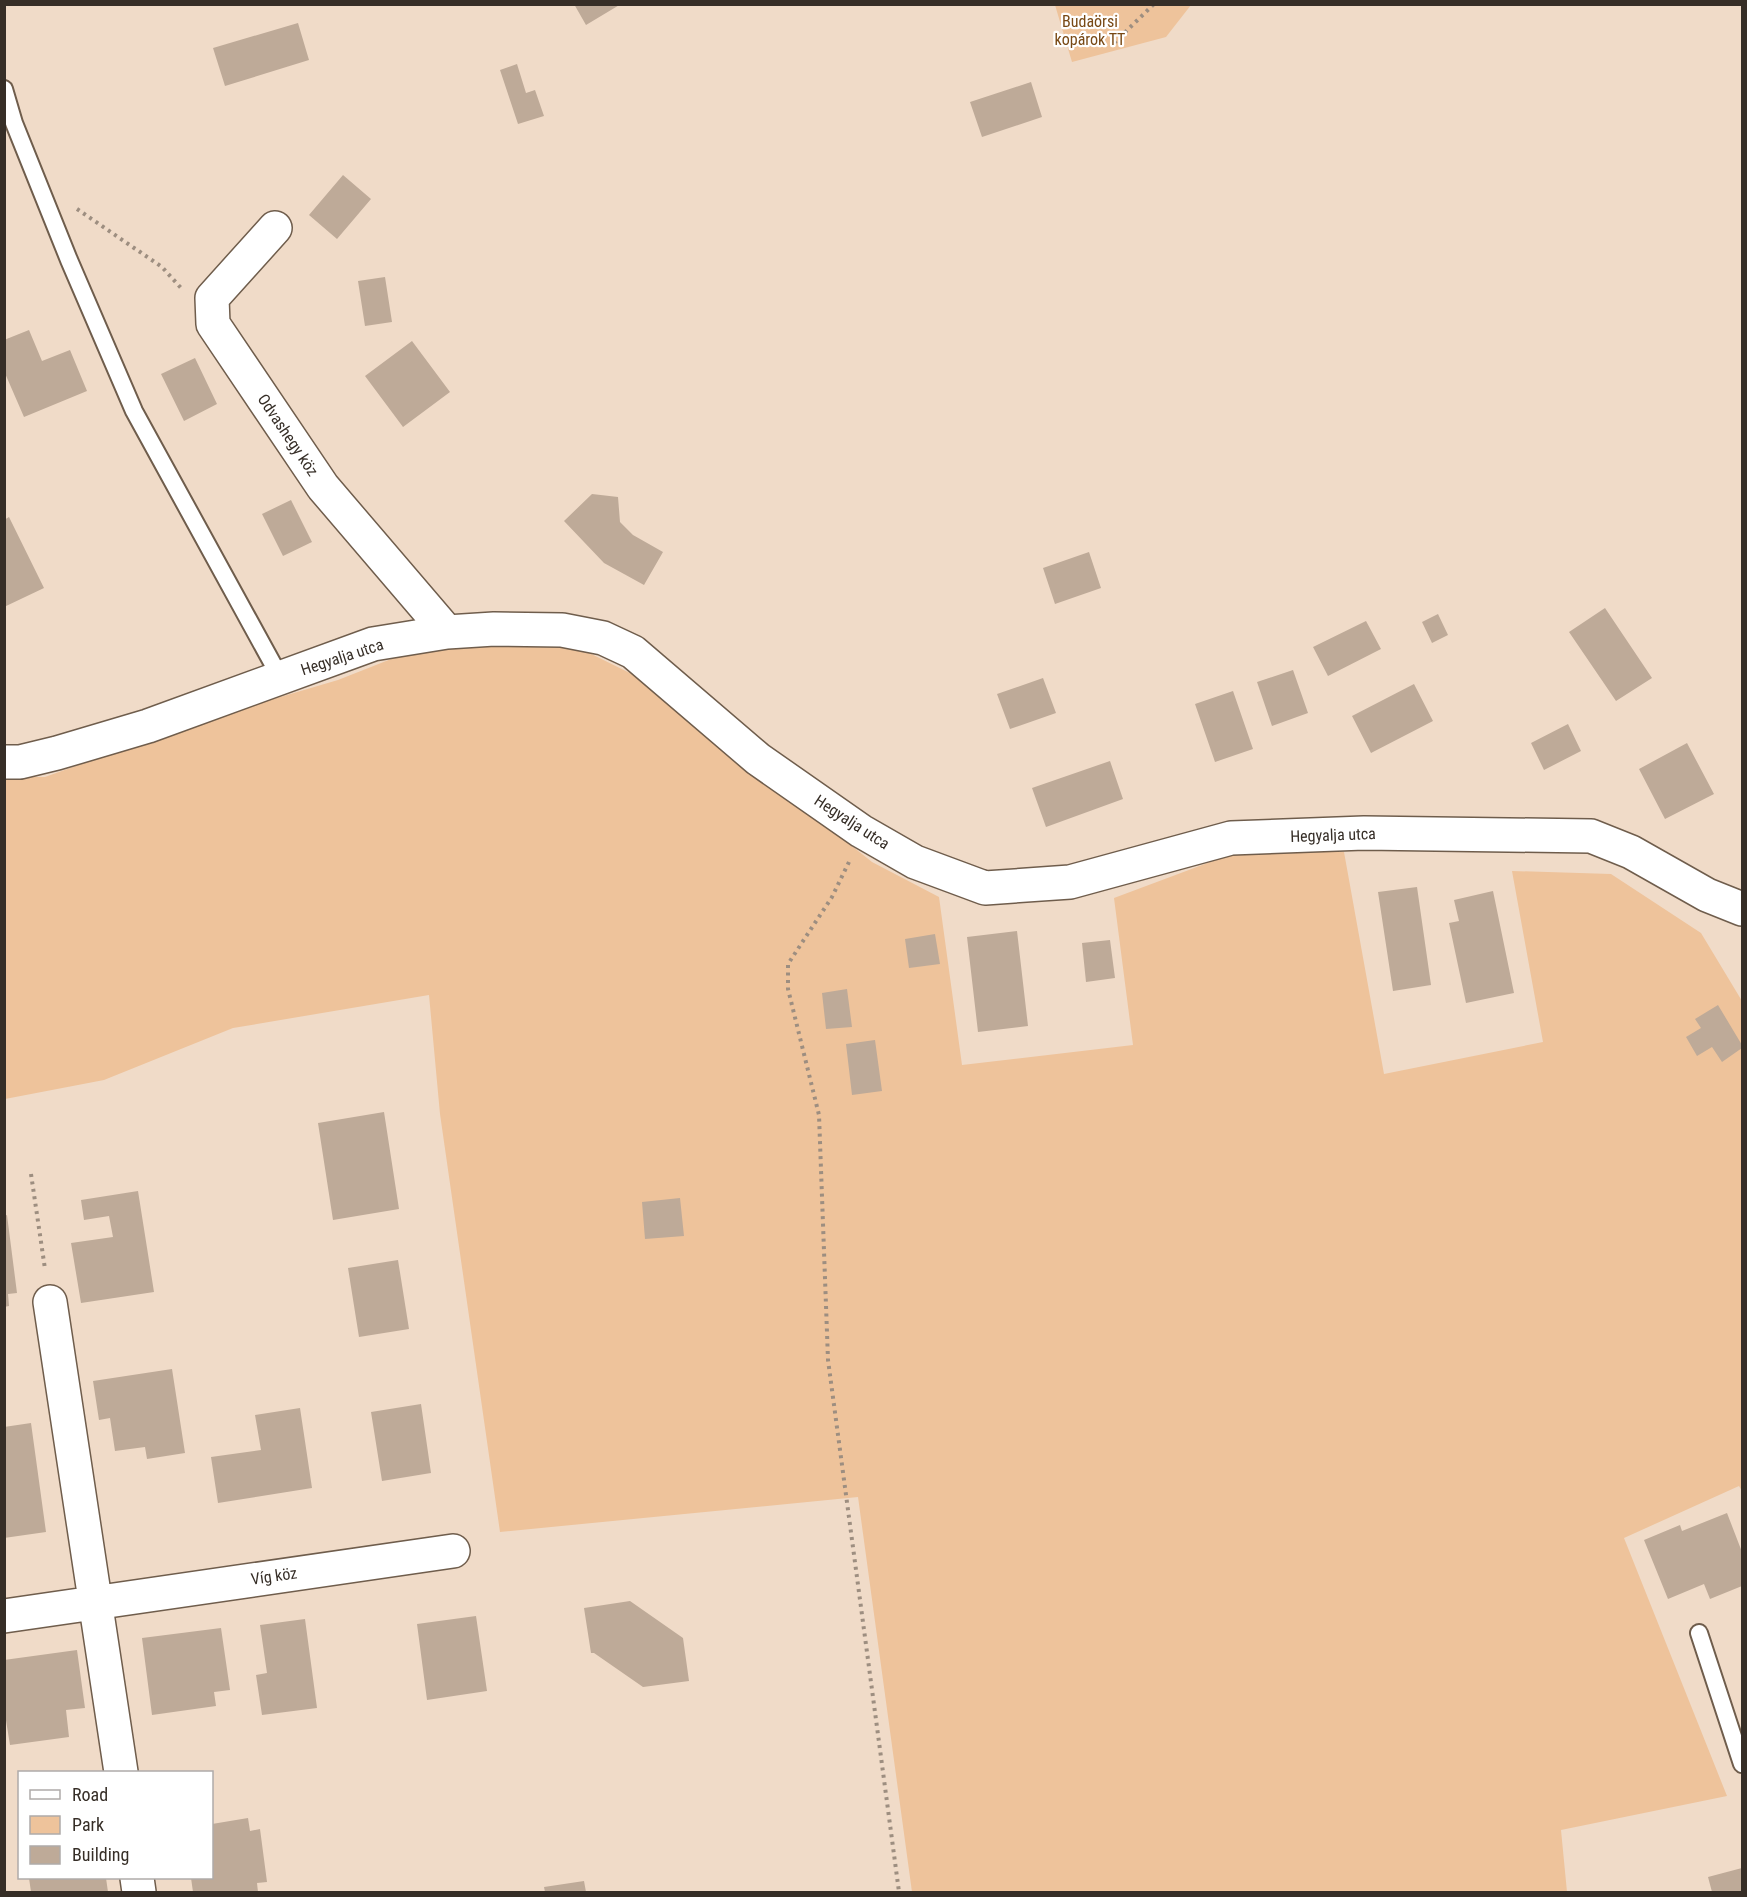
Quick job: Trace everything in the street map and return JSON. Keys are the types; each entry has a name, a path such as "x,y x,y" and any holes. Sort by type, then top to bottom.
{"street":[{"path":"213,324 212,298 275,228"},
{"name":"Odvashegy köz","path":"213,324 323,487 447,632"},
{"name":"Hegyalja utca","path":"4,762 20,762 57,753 148,726 374,644 447,632 494,629 562,630 603,638 633,652 758,759 861,831 915,862 985,888 1070,882 1231,838 1364,833 1591,836 1631,852 1707,896 1743,909"},
{"path":"50,1302 121,1771"},
{"name":"Víg köz","path":"4,1616 95,1601 453,1551"}],"lane":[{"path":"4,89 14,123 37,181 134,411 280,677"},
{"path":"1699,1633 1743,1764"}],"path":[{"path":"1114,43 1154,4"},
{"path":"37,181 162,267 213,324"},
{"path":"861,831 832,897 788,964 788,989 819,1115 828,1360 899,1893"},
{"path":"31,1174 50,1302"}],"green space":[{"name":"Budaörsi kopárok TT","path":"1055,4 1191,5 1166,37 1072,62"},
{"path":"567,642 644,680 872,862 939,897 962,1065 1133,1045 1114,898 1245,849 1344,852 1384,1074 1543,1042 1512,871 1611,874 1701,933 1742,1001 1742,1491 1739,1486 1624,1538 1727,1796 1561,1830 1567,1892 912,1892 858,1497 500,1532 440,1114 429,995 233,1028 104,1080 5,1099 4,777 45,777 216,716 338,680 414,650"}],"building":[{"path":"574,4 621,4 586,25"},
{"path":"298,23 309,60 225,86 213,48"},
{"path":"517,64 526,93 535,90 544,116 518,124 500,70"},
{"path":"1031,82 1042,117 982,137 970,102"},
{"path":"343,175 371,199 337,239 309,215"},
{"path":"385,277 392,322 365,326 358,281"},
{"path":"29,330 42,361 70,350 87,391 24,417 4,371 4,340"},
{"path":"412,341 450,392 403,427 365,376"},
{"path":"195,358 217,404 184,421 161,374"},
{"path":"592,494 618,497 620,522 633,535 663,552 644,585 604,563 564,521"},
{"path":"291,500 312,542 283,556 262,514"},
{"path":"9,517 44,588 4,607 4,520"},
{"path":"1089,552 1101,588 1055,604 1043,568"},
{"path":"1605,608 1652,678 1616,701 1569,632"},
{"path":"1438,614 1448,635 1432,643 1422,622"},
{"path":"1366,621 1381,649 1328,676 1313,647"},
{"path":"1293,670 1308,713 1272,726 1257,682"},
{"path":"1043,678 1056,713 1010,729 997,694"},
{"path":"1414,684 1433,721 1371,753 1352,716"},
{"path":"1233,691 1253,749 1215,762 1195,704"},
{"path":"1568,724 1581,751 1544,770 1531,743"},
{"path":"1687,743 1714,794 1665,819 1639,769"},
{"path":"1110,761 1123,799 1046,827 1032,788"},
{"path":"1417,887 1431,985 1393,991 1378,892"},
{"path":"1493,891 1514,993 1466,1003 1449,923 1459,921 1454,900"},
{"path":"1017,931 1028,1026 978,1032 967,937"},
{"path":"935,934 940,964 909,968 905,939"},
{"path":"1110,940 1115,978 1086,982 1082,943"},
{"path":"847,989 852,1027 826,1029 822,993"},
{"path":"1718,1005 1742,1045 1742,1048 1722,1062 1712,1047 1697,1056 1686,1037 1701,1028 1695,1019"},
{"path":"875,1040 882,1091 852,1095 846,1044"},
{"path":"384,1112 399,1209 333,1220 318,1123"},
{"path":"138,1191 154,1292 81,1303 71,1243 113,1237 109,1216 84,1220 81,1200"},
{"path":"680,1198 684,1236 645,1239 642,1202"},
{"path":"7,1215 17,1293 8,1294 9,1306 4,1307 4,1216"},
{"path":"398,1260 409,1329 359,1337 348,1268"},
{"path":"172,1369 185,1453 147,1459 145,1447 115,1451 110,1418 99,1420 93,1381"},
{"path":"421,1404 431,1473 382,1481 371,1412"},
{"path":"300,1408 312,1488 218,1503 211,1457 261,1450 255,1415"},
{"path":"31,1423 46,1532 4,1538 4,1427"},
{"path":"1727,1513 1742,1552 1742,1586 1710,1599 1704,1584 1668,1599 1644,1540 1680,1525 1682,1531"},
{"path":"630,1601 683,1638 689,1681 643,1687 591,1653 584,1608"},
{"path":"476,1616 487,1691 427,1700 417,1624"},
{"path":"305,1619 317,1708 262,1715 256,1675 267,1673 260,1625"},
{"path":"221,1628 230,1690 214,1692 216,1706 152,1715 142,1638"},
{"path":"77,1650 85,1708 66,1710 69,1737 10,1745 4,1708 4,1660"},
{"path":"248,1818 250,1831 260,1829 267,1882 257,1883 258,1892 193,1892 191,1879 213,1879 213,1824"},
{"path":"1742,1868 1742,1892 1712,1892 1708,1877"},
{"path":"29,1879 106,1879 108,1892 31,1892"},
{"path":"584,1881 586,1892 545,1892 544,1887"}]}
